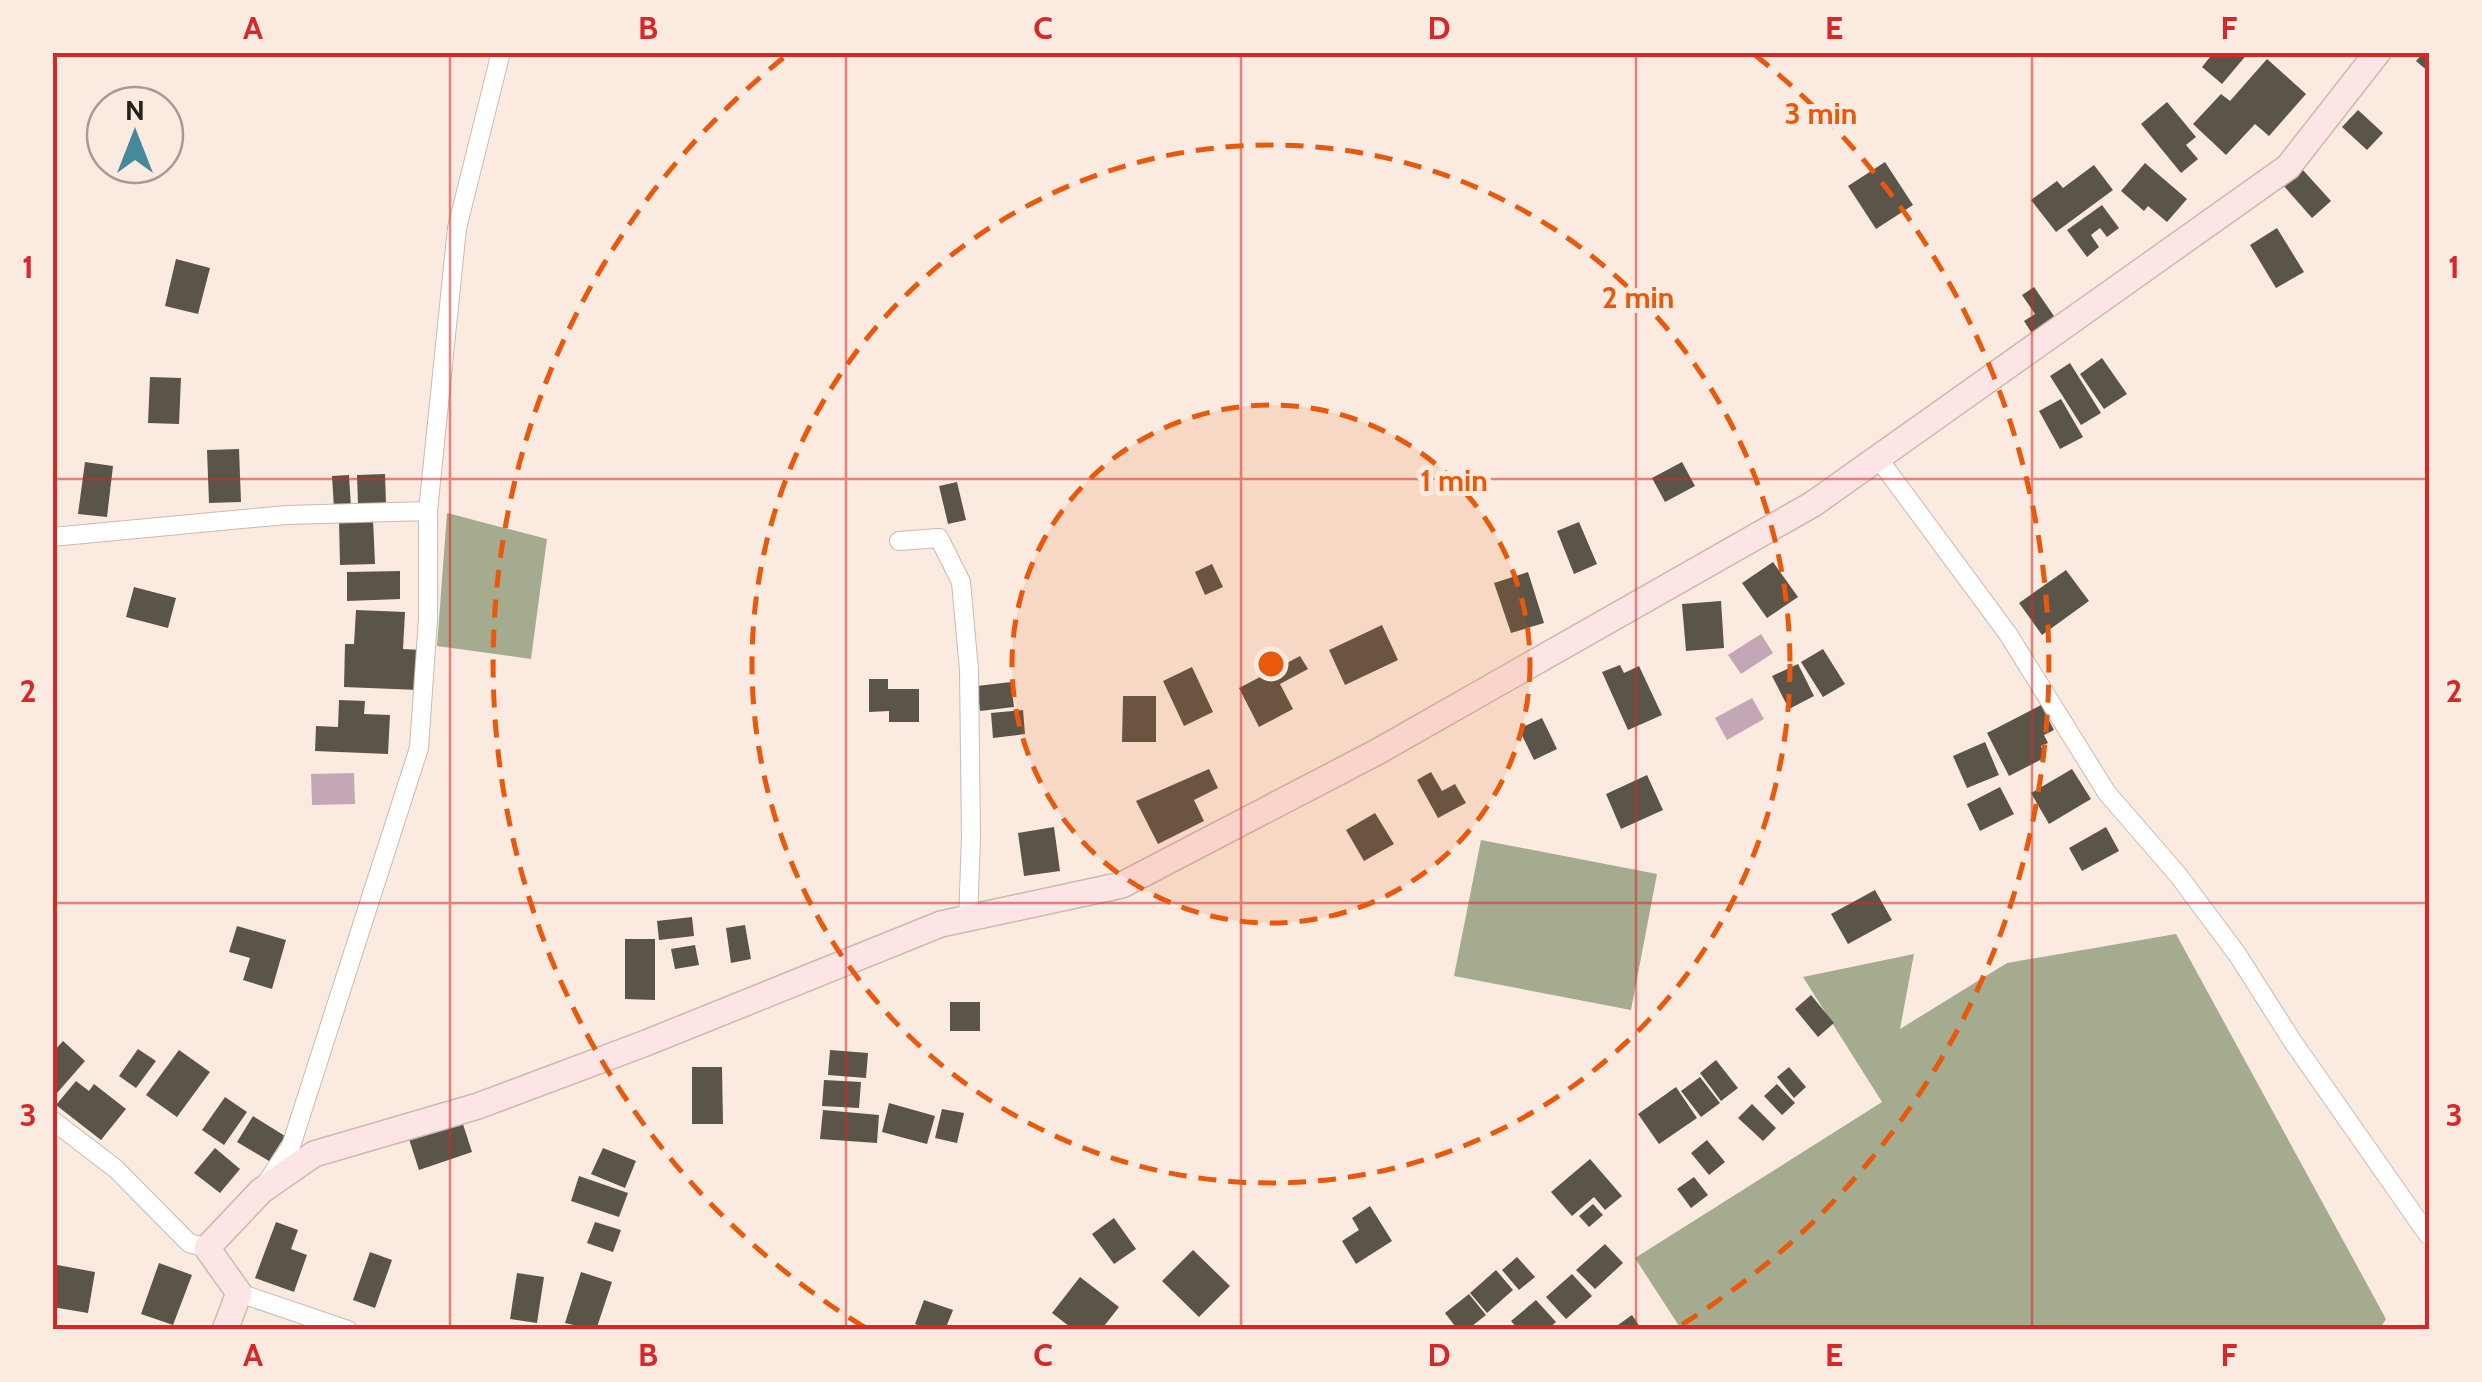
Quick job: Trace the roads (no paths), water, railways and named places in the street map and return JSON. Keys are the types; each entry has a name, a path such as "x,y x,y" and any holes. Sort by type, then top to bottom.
{"street":[{"path":"207,1248 261,1190 290,1146 418,748 428,619 428,511 457,228 500,52"},
{"path":"261,1190 314,1154 478,1106 942,924 1122,885 1394,742 1813,504 2288,167 2378,52"},
{"path":"1878,458 2008,634 2107,792 2178,875 2237,954 2294,1042 2430,1233"},
{"path":"52,537 286,516 428,511"},
{"path":"899,541 939,538 961,582 970,670 968,920"},
{"path":"52,1120 116,1169 189,1243 207,1248 238,1293 348,1330"},
{"path":"225,1330 238,1293"}]}
